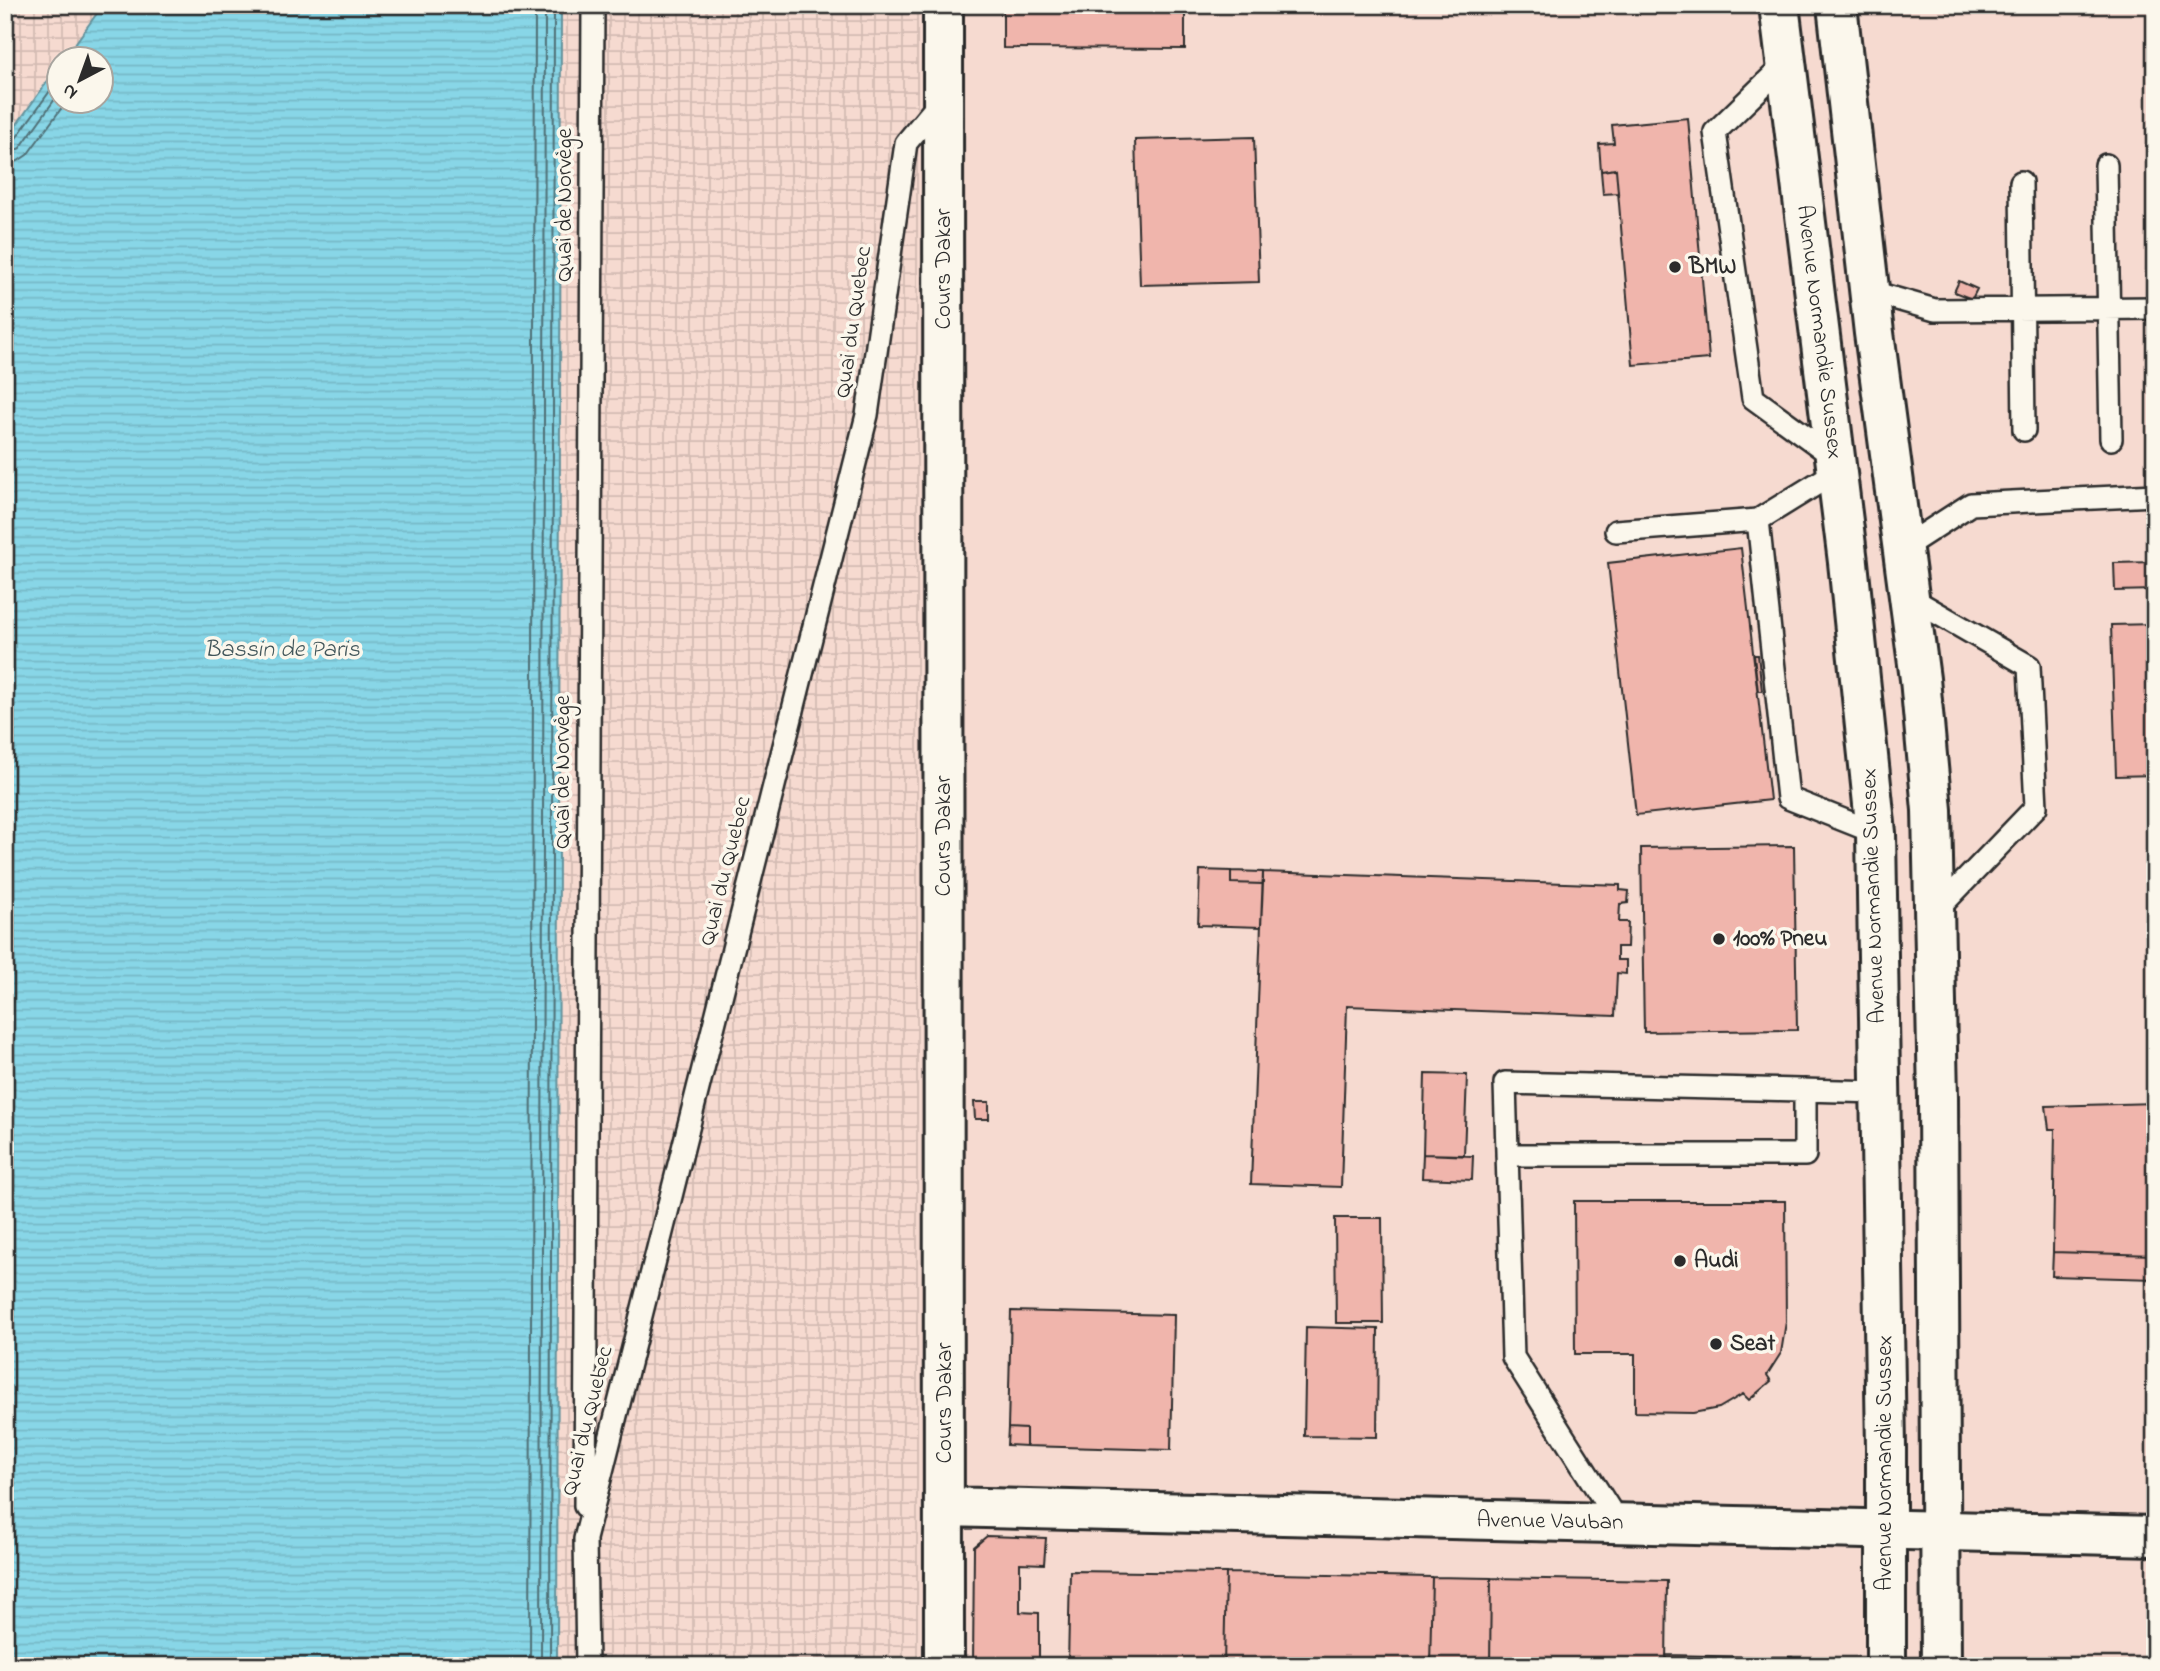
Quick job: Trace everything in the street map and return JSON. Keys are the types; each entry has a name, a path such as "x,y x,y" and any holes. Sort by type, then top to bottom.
{"main road":[{"name":"Cours Dakar","path":"943,5 944,1666"},
{"name":"Avenue Normandie Sussex","path":"1779,5 1835,464 1876,833 1886,1666"},
{"path":"1837,5 1869,291 1920,679 1932,810 1938,1098 1941,1666"},
{"name":"Avenue Vauban","path":"945,1507 2155,1536"}],"lane":[{"name":"Quai de Norvège","path":"585,1539 593,5"},
{"path":"1616,531 1758,520 1835,464 1754,398 1715,132 1785,64"},
{"name":"Quai du Quebec","path":"587,1666 585,1539 867,415 906,143 943,99"},
{"path":"2106,165 2110,439"},
{"path":"2021,182 2024,430"},
{"path":"1869,291 1935,310 2155,307"},
{"path":"1903,548 1971,504 2155,495"},
{"path":"1758,520 1788,798 1876,833"},
{"path":"1909,597 2029,666 2036,807 1934,913"},
{"path":"1619,1524 1513,1357 1505,1083 1881,1091"},
{"path":"1507,1155 1805,1155 1805,1090"}],"shaded area":[{"path":"5,5 103,5 73,46 46,46 46,83 5,141"},
{"path":"561,5 918,5 918,1666 557,1666"},
{"path":"918,5 2155,5 2155,1666 918,1666"}],"water":[{"name":"Bassin de Paris","path":"103,5 561,5 557,1666 5,1666 5,141 46,83 46,116 116,116 116,46 73,46"}],"building":[{"path":"1003,5 1185,5 1185,49 1003,48"},
{"path":"1688,118 1709,359 1633,365 1616,169 1601,171 1599,144 1614,143 1612,125"},
{"path":"1254,137 1259,282 1140,285 1135,140"},
{"path":"1616,169 1618,193 1603,194 1601,171"},
{"path":"1959,281 1977,289 1972,299 1954,292"},
{"path":"1741,548 1770,800 1636,815 1608,563"},
{"path":"2155,562 2155,590 2115,591 2114,563"},
{"path":"2155,624 2155,775 2116,776 2111,625"},
{"path":"1754,655 1758,655 1762,691 1758,691"},
{"name":"100% Pneu","path":"1794,846 1797,1030 1644,1032 1641,848"},
{"path":"1200,870 1231,871 1231,883 1263,884 1261,927 1198,925"},
{"path":"1231,871 1263,872 1263,884 1231,883"},
{"path":"1263,872 1620,885 1620,890 1629,891 1628,903 1620,904 1619,922 1628,922 1627,947 1617,947 1617,960 1626,960 1626,974 1617,973 1615,1016 1347,1006 1341,1187 1251,1184"},
{"path":"1425,1074 1467,1075 1464,1155 1423,1154"},
{"path":"974,1102 989,1102 989,1119 975,1119"},
{"path":"2155,1103 2155,1255 2053,1252 2055,1129 2049,1129 2046,1106"},
{"path":"1423,1154 1473,1156 1472,1180 1422,1178"},
{"name":"Audi","path":"1574,1201 1785,1201 1786,1322 1781,1353 1767,1375 1771,1381 1749,1400 1743,1394 1719,1408 1693,1413 1635,1412 1635,1354 1575,1354"},
{"path":"1335,1218 1382,1218 1383,1323 1336,1323"},
{"path":"2053,1252 2155,1255 2155,1279 2052,1276"},
{"path":"1011,1311 1174,1315 1171,1450 1026,1446 1026,1429 1008,1428"},
{"path":"1306,1327 1378,1329 1377,1437 1304,1436"},
{"path":"1008,1428 1026,1429 1026,1446 1007,1445"},
{"path":"987,1536 1046,1538 1044,1564 1020,1563 1020,1612 1039,1613 1039,1666 973,1666 974,1547"},
{"path":"1070,1571 1226,1573 1224,1666 1068,1666"},
{"path":"1226,1573 1432,1577 1430,1666 1224,1666"},
{"path":"1432,1577 1491,1578 1490,1666 1430,1666"},
{"path":"1491,1578 1667,1581 1666,1666 1490,1666"},
{"path":"1666,1655 1756,1657 1756,1663 1773,1663 1772,1657 1792,1657 1791,1666 1666,1666"}],"place":[{"name":"BMW","path":"1675,267"},
{"name":"100% Pneu","path":"1719,939"},
{"name":"Audi","path":"1680,1261"},
{"name":"Seat","path":"1716,1344"}]}
